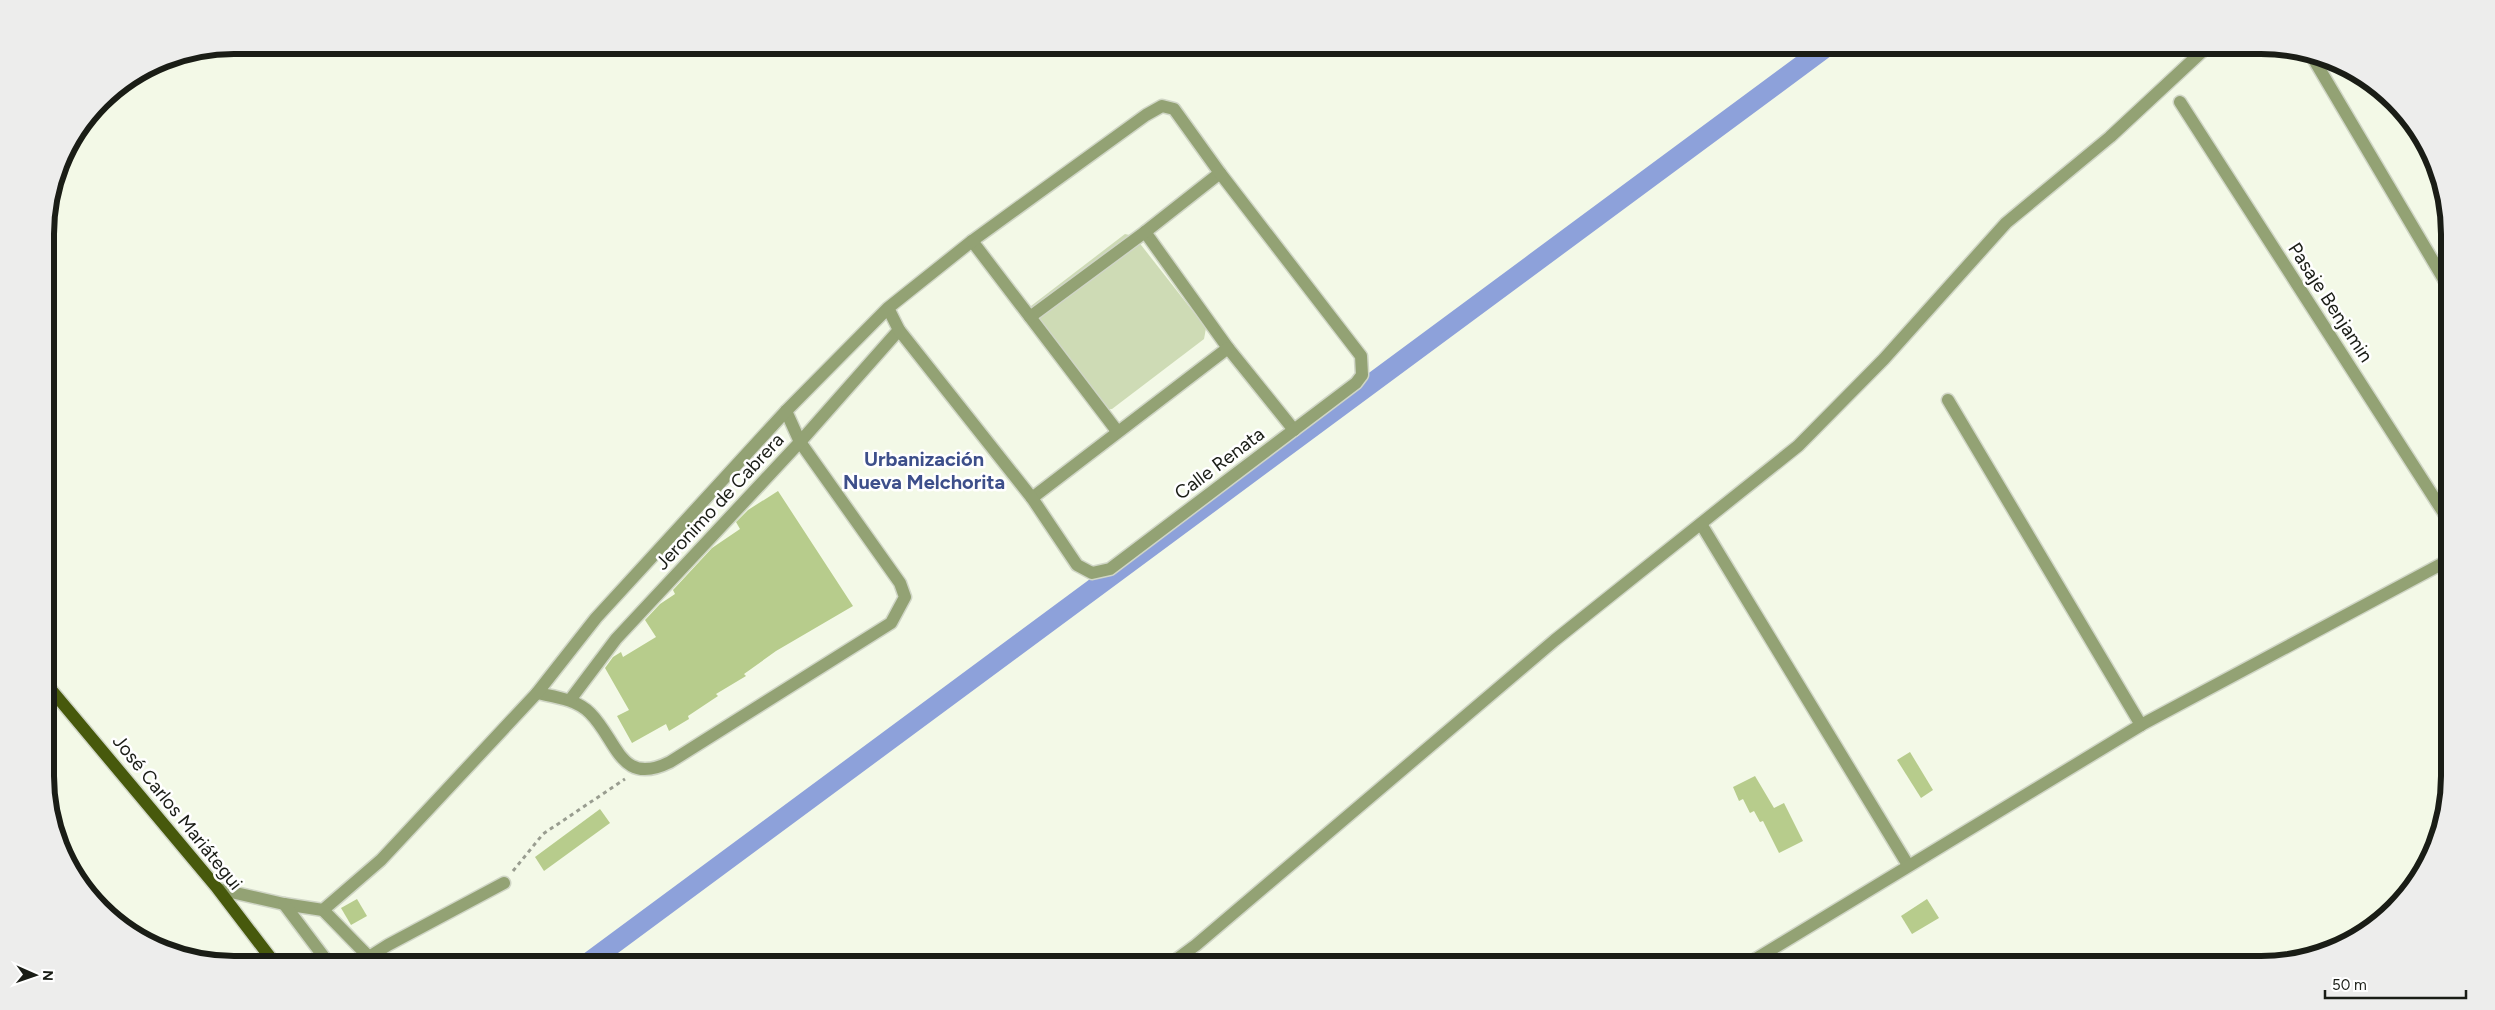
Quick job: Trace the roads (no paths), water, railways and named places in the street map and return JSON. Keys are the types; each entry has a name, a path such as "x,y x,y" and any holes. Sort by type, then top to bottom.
{"main road":[{"name":"José Carlos Mariátegui","path":"54,693 218,889 269,956"}],"street":[{"path":"1181,956 1555,640 1798,446 1884,358 2006,224 2110,137 2199,54"},
{"path":"2315,62 2441,274"},
{"name":"Pasaje Benjamin","path":"2180,102 2441,509"},
{"path":"323,910 381,860 536,693 596,618 786,411 888,308 972,241 1146,115 1162,106 1174,108 1220,173 1145,232 1030,317"},
{"name":"Calle Renata","path":"1032,498 1077,565 1092,573 1110,569 1356,383 1362,374 1361,356 1220,173"},
{"path":"1145,232 1228,348 1294,430"},
{"path":"972,241 1117,431"},
{"path":"888,308 899,330 1032,498 1117,431 1228,348"},
{"name":"Jeronimo de Cabrera","path":"570,700 616,638 800,442 899,330"},
{"path":"1948,400 2141,725"},
{"path":"536,693 570,700 590,713 615,750 638,770 649,771 670,762 891,623 905,597 900,583 800,442 786,411"},
{"path":"1701,524 1908,865"},
{"path":"1761,956 2141,725 2441,564"},
{"path":"376,956 504,883"},
{"path":"218,889 284,904 323,910 363,956"},
{"path":"284,904 323,956"}],"waterway":[{"path":"597,956 1817,54"}],"district":[{"name":"Urbanización Nueva Melchorita","path":"924,470"}]}
